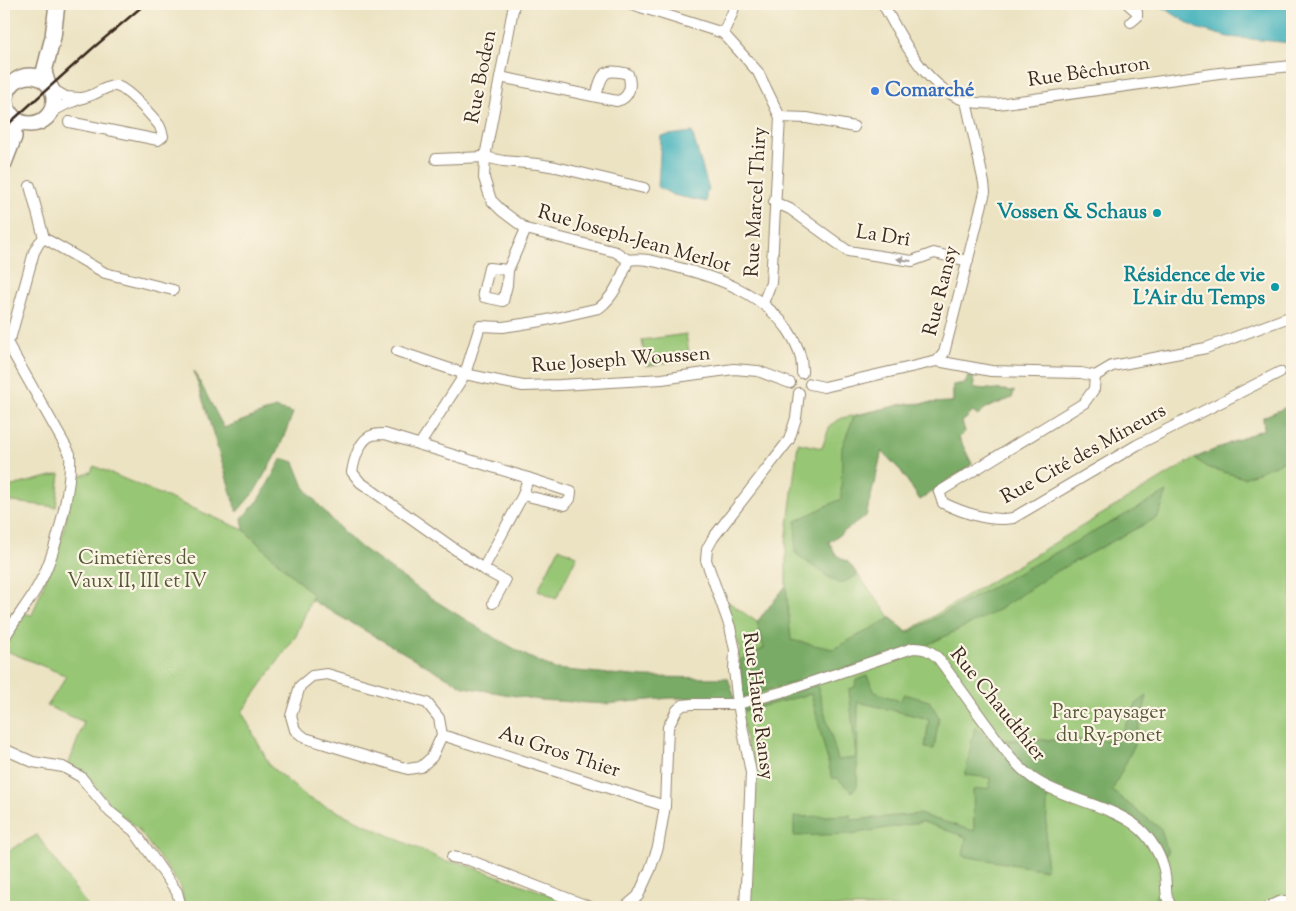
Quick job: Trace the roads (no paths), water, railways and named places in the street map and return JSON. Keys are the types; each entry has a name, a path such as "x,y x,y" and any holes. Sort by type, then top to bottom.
{"main road":[{"path":"14,136 30,124 43,120 52,109 54,101 44,72 54,30 57,4"},
{"path":"30,124 21,122 10,113 5,100 7,92 12,85 34,72 48,53"},
{"path":"25,76 38,77 49,86"},
{"path":"4,163 14,136 14,118"}],"street":[{"name":"Rue Boden","path":"484,157 514,4"},
{"path":"631,4 722,33 735,4"},
{"path":"883,4 915,60 924,72 946,90 966,101"},
{"path":"1128,4 1137,12 1137,17 1131,22"},
{"name":"Rue Marcel Thiry","path":"722,33 758,72 780,117 771,283 763,303"},
{"name":"Rue Bêchuron","path":"966,101 998,104 1216,73 1292,66"},
{"path":"500,77 596,96"},
{"path":"49,86 66,97 81,98"},
{"path":"48,115 58,108 110,87 122,88 159,126 163,136 158,140 69,122"},
{"name":"Rue Ransy","path":"810,384 824,387 937,361 944,353 985,192 966,101"},
{"path":"780,117 807,118 854,127"},
{"path":"436,159 449,160 484,157 503,161 556,166 644,188"},
{"name":"Rue Joseph-Jean Merlot","path":"484,157 484,178 491,200 526,229 616,252 628,260 641,258 705,275 733,286 763,303 781,321 797,343 802,373"},
{"path":"30,186 44,238 104,273 173,290"},
{"name":"La Drî","path":"774,202 790,209 848,251 912,261 934,253 968,261"},
{"path":"508,270 526,229"},
{"path":"4,638 41,582 58,536 71,471 70,454 5,339 12,336 34,252 44,238"},
{"path":"420,444 465,374 480,326 504,327 577,314 599,308 605,304 623,277 628,260"},
{"path":"937,361 991,371 1081,373 1095,376 1112,366 1206,348 1292,316"},
{"name":"Rue Joseph Woussen","path":"398,351 465,374 523,386 560,386 662,379 734,369 748,369 790,383"},
{"name":"Rue Cité des Mineurs","path":"1095,376 1094,389 1084,403 939,492 943,503 971,514 1004,520 1013,518 1137,445 1280,372"},
{"path":"802,373 807,376 810,384 807,390 799,393 793,391 790,383 794,375 802,373"},
{"name":"Rue Haute Ransy","path":"745,907 751,773 738,704 734,670 735,650 730,627 709,572 706,560 707,549 713,538 789,440 796,418 799,393"},
{"path":"493,603 505,581 483,569 360,482 352,472 354,461 365,440 372,435 385,434 571,492 570,499 565,504 523,495"},
{"path":"483,569 523,495 528,478"},
{"name":"Rue Chaudthier","path":"625,907 638,896 658,846 665,806 668,727 677,710 683,705 692,704 738,704 793,689 913,648 923,648 932,652 938,658 1000,744 1028,775 1062,794 1112,813 1145,833 1158,852 1165,873 1166,900 1172,907"},
{"path":"327,674 426,703 438,718 442,734 432,757 421,767 408,769 305,738 295,730 290,716 300,686 312,676 327,674"},
{"name":"Au Gros Thier","path":"442,734 665,806"},
{"path":"4,749 33,762 63,767 81,777 110,812 134,831 177,892 181,907"},
{"path":"452,857 470,860 590,907"},
{"path":"1268,907 1281,901 1292,903"}],"water":[{"path":"1157,4 1292,4 1292,43 1228,37 1196,28"},
{"path":"692,132 709,190 706,194 706,202 673,195 658,187 661,136"}],"railway":[{"path":"4,128 145,4"}],"place":[{"name":"Comarché","path":"875,91"},
{"name":"Vossen & Schaus","path":"1157,213"},
{"name":"Résidence de vie L'Air du Temps","path":"1275,287"}],"park label":[{"name":"Cimetières de Vaux II, III et IV","path":"137,570"},
{"name":"Parc paysager du Ry-ponet","path":"1109,724"}]}
